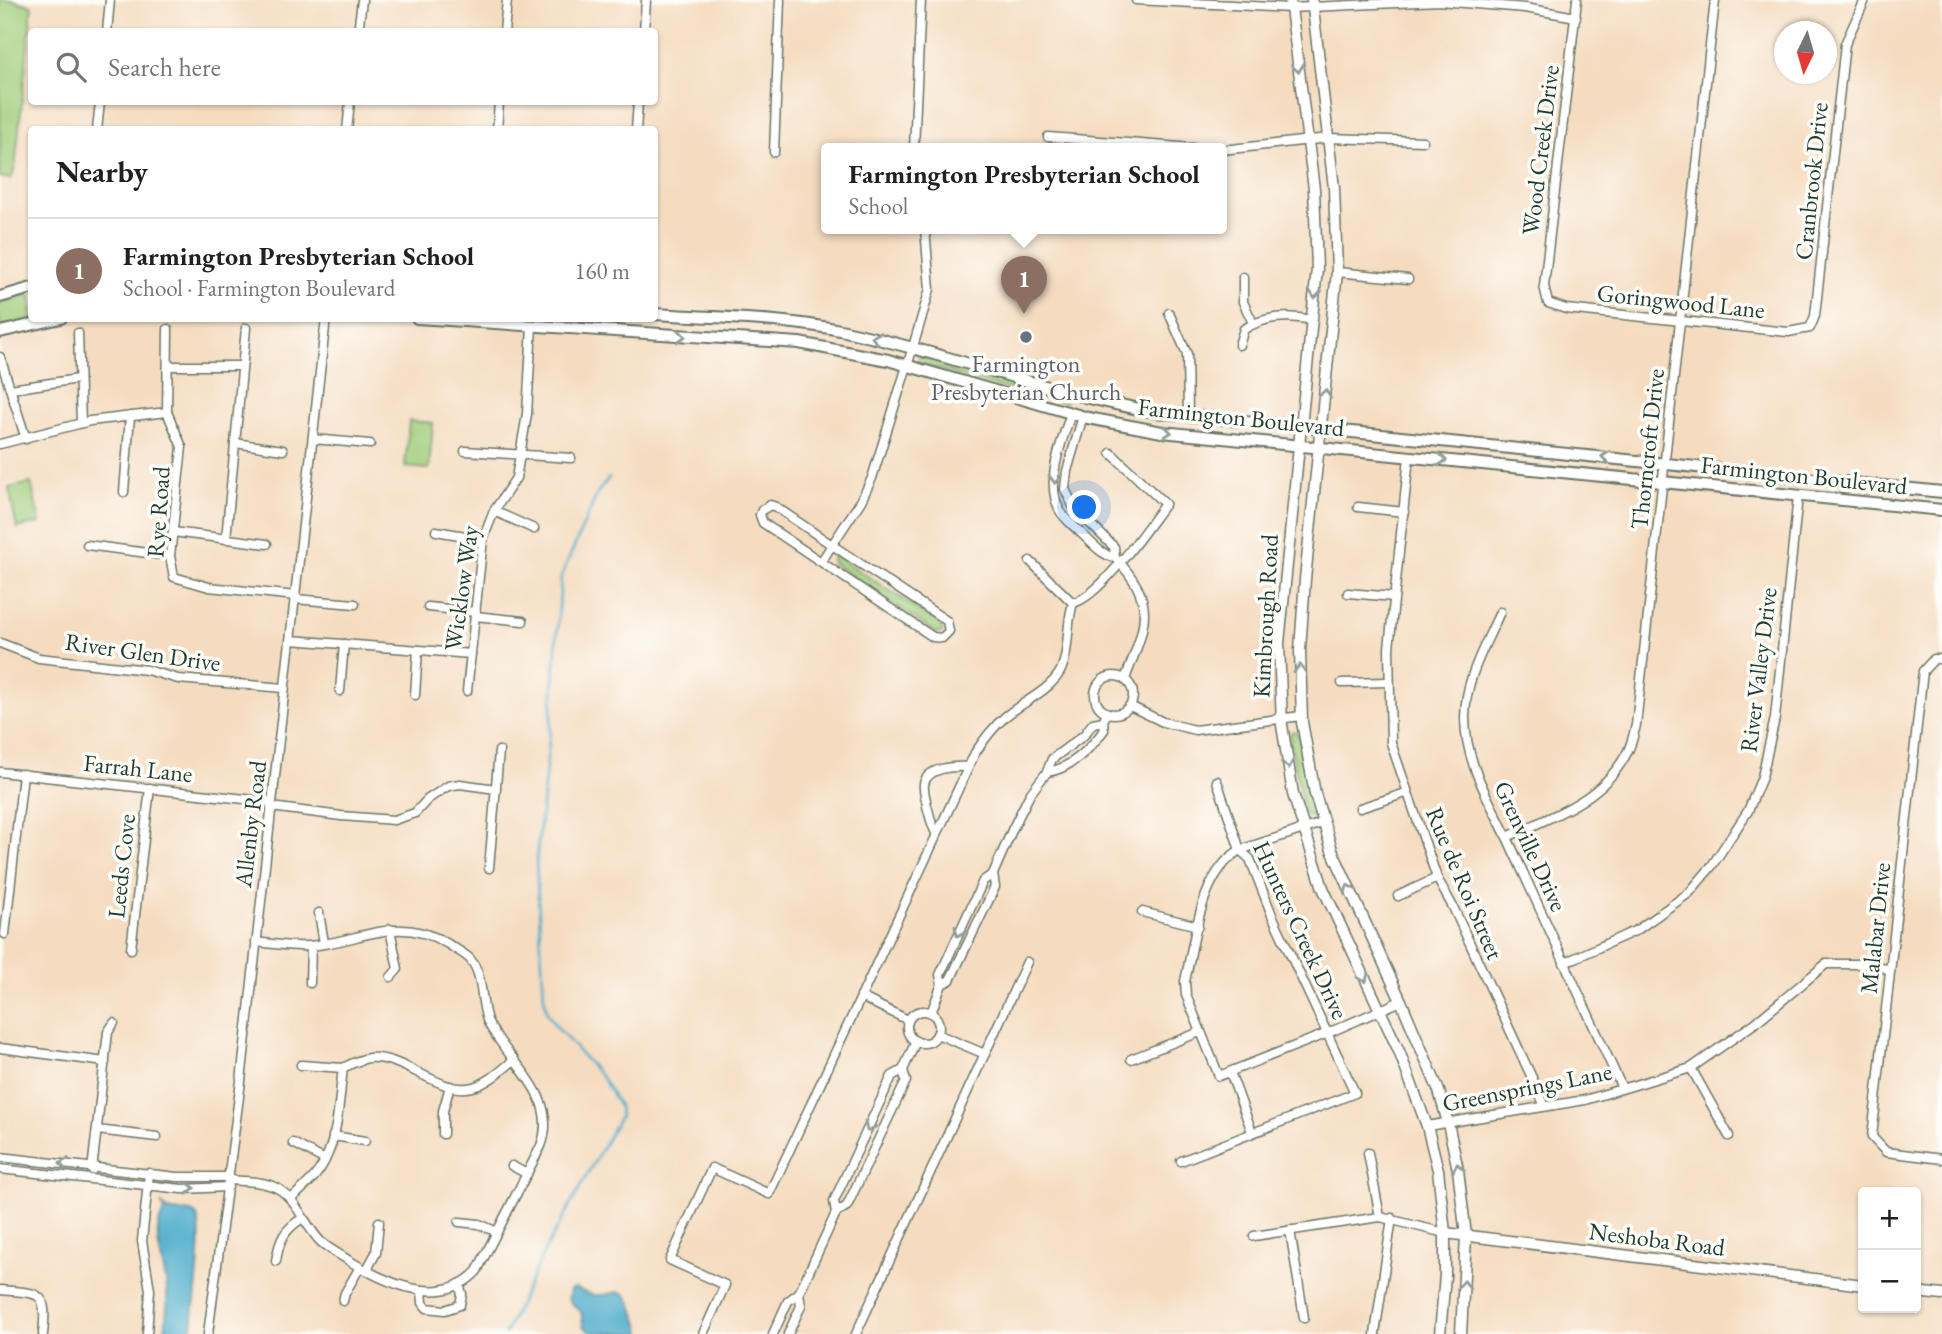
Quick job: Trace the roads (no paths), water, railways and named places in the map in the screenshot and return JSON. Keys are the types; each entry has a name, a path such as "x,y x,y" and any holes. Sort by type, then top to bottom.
{"main road":[{"path":"0,297 28,289"},
{"name":"Farmington Boulevard","path":"658,314 820,327 913,347 1074,403 1083,416 1162,432 1942,510"},
{"path":"28,326 34,322"},
{"path":"0,332 44,322"},
{"name":"Farmington Boulevard","path":"532,322 799,343 869,355 992,390 1074,403 1942,492"}],"street":[{"path":"107,28 110,0"},
{"path":"358,28 362,0"},
{"path":"505,28 507,0"},
{"path":"644,28 646,0"},
{"path":"774,152 780,0"},
{"path":"914,143 921,0"},
{"path":"1136,0 1290,4 1439,0 1525,8 1576,17"},
{"name":"Wood Creek Drive","path":"1548,303 1544,286 1577,0"},
{"name":"Thorncroft Drive","path":"1507,837 1571,809 1604,785 1628,750 1636,725 1715,0"},
{"name":"Cranbrook Drive","path":"1810,328 1818,301 1845,44 1865,0"},
{"name":"Kimbrough Road","path":"1290,4 1314,189 1317,269 1279,643 1281,718 1293,794 1324,888 1399,1051 1427,1126 1437,1170 1445,1233 1440,1334"},
{"name":"Kimbrough Road","path":"1312,4 1335,188 1337,272 1300,650 1301,716 1312,782 1335,858 1401,1001 1448,1122 1458,1170 1466,1236 1461,1334"},
{"path":"97,126 100,105"},
{"path":"347,126 350,105"},
{"path":"497,126 499,105"},
{"path":"636,126 638,105"},
{"path":"1048,137 1127,143"},
{"path":"1227,149 1328,138 1423,141"},
{"path":"821,562 861,501 872,478 930,289 925,234"},
{"path":"1337,272 1408,279"},
{"path":"1243,276 1243,302 1253,323"},
{"name":"Goringwood Lane","path":"1548,303 1566,309 1788,332 1810,328"},
{"path":"1169,313 1187,354 1188,415"},
{"path":"1239,345 1244,329 1253,323 1275,317 1312,320"},
{"name":"Allenby Road","path":"208,1334 229,1181 326,322"},
{"name":"Wicklow Way","path":"467,691 483,539 494,511 516,478 527,414 532,322"},
{"path":"226,538 246,328"},
{"path":"0,444 81,423 167,412 168,329"},
{"path":"78,333 81,423"},
{"path":"0,358 26,439"},
{"path":"168,366 242,366"},
{"path":"10,389 78,379"},
{"path":"1074,403 1055,463 1056,502 1059,511 1093,545 1105,555 1118,560"},
{"name":"Rye Road","path":"167,412 182,447 170,556 174,577 209,587 295,598"},
{"path":"124,492 127,416"},
{"path":"1083,416 1065,480 1065,489 1074,508 1114,547 1118,560 1137,582 1144,611 1143,631 1125,679"},
{"path":"313,439 370,444"},
{"path":"235,443 283,450"},
{"path":"465,451 571,458"},
{"path":"1073,603 1083,600 1166,504 1111,453"},
{"name":"Rue de Roi Street","path":"1409,457 1389,648 1391,743 1437,878 1545,1106"},
{"path":"1798,496 1800,477"},
{"name":"River Valley Drive","path":"1564,962 1637,930 1689,893 1711,867 1748,811 1762,778 1775,718 1798,496"},
{"path":"770,505 776,507 832,545 947,621 950,628 947,634 942,638 933,636 821,562 763,523 760,515 762,510 770,505"},
{"path":"1357,507 1405,512"},
{"path":"494,511 534,529"},
{"path":"436,531 483,539"},
{"path":"173,532 267,544"},
{"path":"87,545 170,556"},
{"path":"1030,562 1073,603"},
{"path":"1348,593 1394,597"},
{"path":"295,598 355,604"},
{"path":"703,1334 725,1285 670,1260 712,1168 769,1194 975,753 991,730 1053,681 1060,672 1065,659 1068,620 1073,603"},
{"path":"428,607 523,621"},
{"name":"Grenville Drive","path":"1500,612 1467,687 1465,717 1471,765 1507,837 1622,1088"},
{"path":"290,640 471,654"},
{"name":"River Glen Drive","path":"0,643 39,658 147,670 178,679 284,688"},
{"path":"340,691 344,644"},
{"path":"415,695 418,650"},
{"name":"Malabar Drive","path":"1942,659 1934,659 1923,671 1872,1137 1886,1152 1942,1159"},
{"path":"942,984 950,980 995,887 993,874 1022,808 1052,759 1082,736 1093,723 1105,717 1119,713 1130,706 1132,689 1125,679 1107,677 1097,685 1097,704 1105,717 1104,730 1091,746 1059,771 1046,772"},
{"path":"1342,683 1389,682"},
{"path":"1130,706 1150,717 1186,730 1301,716"},
{"path":"1082,736 1091,746"},
{"path":"489,868 499,751"},
{"path":"936,833 931,823 923,785 926,778 933,772 946,768 968,767"},
{"name":"Farrah Lane","path":"0,772 149,788 354,818 394,820 415,813 428,799 448,786 460,784 496,789"},
{"path":"5,934 23,774"},
{"name":"Hunters Creek Drive","path":"1217,781 1240,850 1251,859 1272,915 1354,1093 1252,1132"},
{"name":"Leeds Cove","path":"131,949 149,788"},
{"path":"1360,808 1406,793"},
{"path":"1322,822 1240,850 1220,866 1209,885 1185,981 1186,995 1219,1076 1401,1001"},
{"path":"931,1013 942,984 940,975 982,881 993,874"},
{"path":"1398,896 1437,878"},
{"path":"1142,912 1198,926"},
{"path":"319,913 324,943"},
{"path":"0,1157 269,1185 291,1199 303,1219 326,1245 390,1283 422,1290 444,1288 459,1284 477,1271 544,1139 545,1114 539,1095 486,1020 477,974 469,958 434,936 407,929 390,929 311,946 256,942"},
{"path":"390,929 398,969 391,977"},
{"path":"310,983 311,946"},
{"path":"856,1334 1027,962"},
{"name":"Greensprings Lane","path":"1427,1126 1584,1100 1691,1068 1755,1023 1826,964 1871,964 1890,970"},
{"path":"861,997 908,1020"},
{"path":"920,1011 931,1013 938,1021 937,1034 928,1042 916,1041 907,1031 908,1020 920,1011"},
{"path":"91,1180 108,1032 114,1023"},
{"path":"1131,1059 1200,1032"},
{"path":"937,1034 985,1054"},
{"path":"836,1213 834,1201 892,1076 903,1070 916,1041"},
{"path":"0,1048 105,1062"},
{"path":"301,1065 343,1068 366,1058 382,1058 450,1086 467,1089 481,1085 514,1060"},
{"path":"291,1199 309,1183 325,1160 333,1136 343,1068"},
{"path":"1691,1068 1729,1136"},
{"path":"773,1334 788,1301 799,1293 836,1213 847,1206 906,1080 903,1070"},
{"path":"1181,1161 1252,1132 1230,1072"},
{"path":"443,1134 443,1111 450,1086"},
{"path":"97,1130 157,1137"},
{"path":"333,1136 365,1141"},
{"path":"293,1143 325,1160"},
{"path":"1368,1153 1380,1217"},
{"path":"512,1166 527,1174"},
{"path":"0,1169 182,1189 229,1181"},
{"path":"147,1334 150,1290 142,1241 149,1173"},
{"path":"1254,1236 1380,1217 1445,1233"},
{"path":"1375,1334 1392,1218"},
{"path":"276,1261 285,1232 303,1219"},
{"path":"343,1301 345,1293 376,1253 379,1222"},
{"path":"459,1222 479,1224 497,1232"},
{"path":"1290,1230 1304,1318"},
{"name":"Neshoba Road","path":"1445,1233 1858,1284"},
{"path":"422,1290 423,1303 427,1308 450,1309 456,1308 462,1300 459,1284"},
{"path":"0,1290 40,1297 45,1307 43,1334"},
{"path":"788,1334 801,1306 799,1293"},
{"path":"1921,1293 1942,1295"}],"water":[{"path":"161,1203 172,1211 193,1213 199,1222 199,1252 191,1334 165,1334 167,1290 158,1239 160,1220 165,1211"},
{"path":"575,1288 593,1295 623,1293 631,1303 641,1334 590,1332 583,1326 580,1311 568,1299 570,1290"}],"waterway":[{"path":"505,1334 544,1252 620,1116 619,1106 603,1079 547,1013 536,862 551,722 561,577 598,492 609,478"}],"place":[{"name":"Farmington Presbyterian School","path":"1024,314"},
{"name":"Farmington Presbyterian Church","path":"1026,337"}]}
